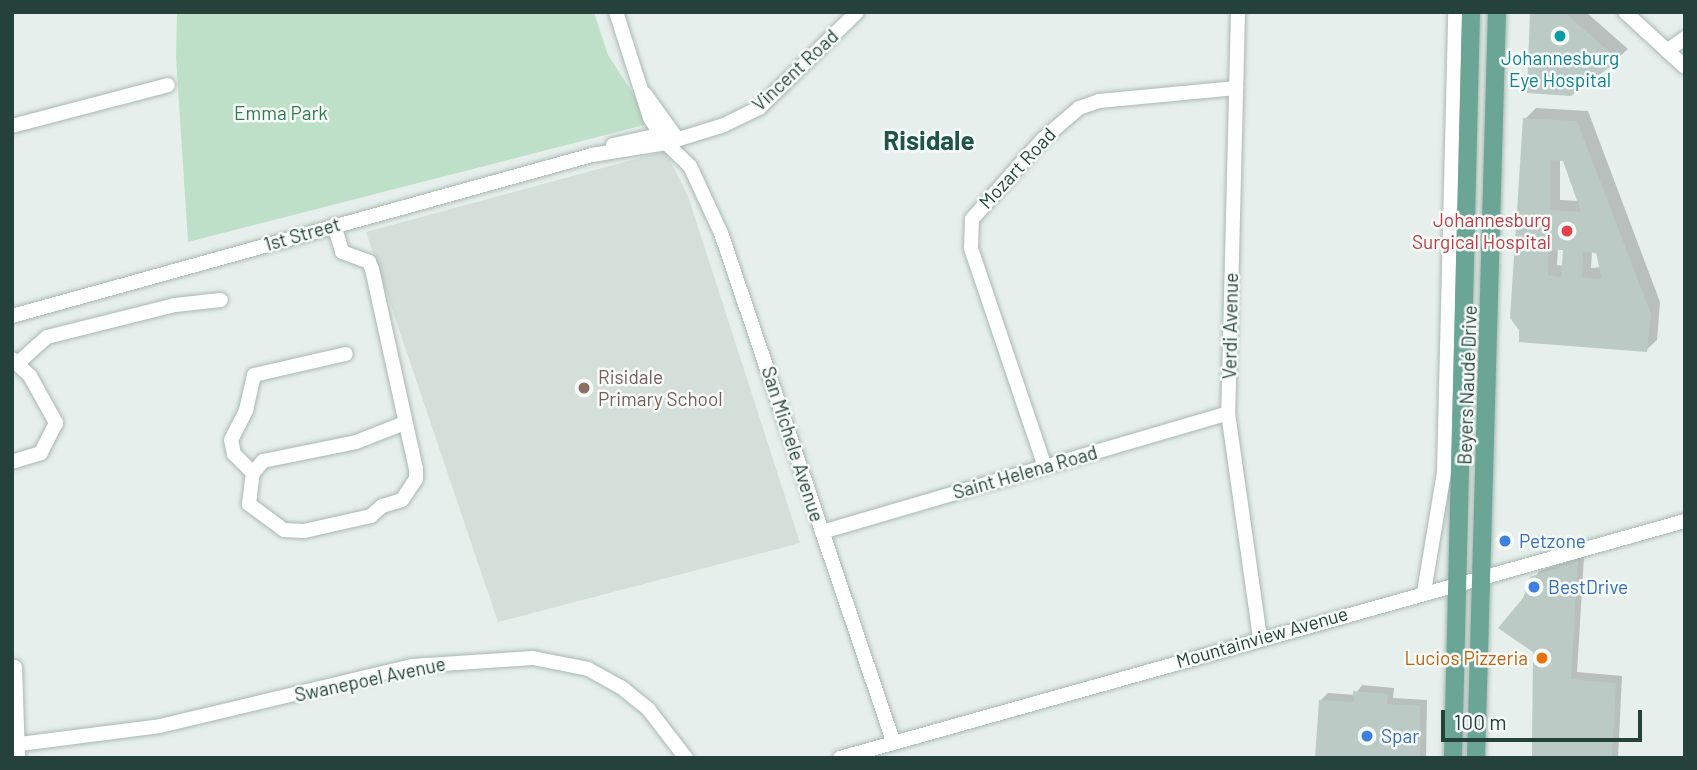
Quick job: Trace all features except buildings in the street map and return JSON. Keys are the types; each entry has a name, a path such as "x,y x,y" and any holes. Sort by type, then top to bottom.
{"main road":[{"name":"Beyers Naudé Drive","path":"1453,758 1471,12"},
{"name":"Beyers Naudé Drive","path":"1476,758 1484,575 1497,12"}],"street":[{"name":"San Michele Avenue","path":"616,12 642,92 675,139 702,188 740,283 893,741"},
{"name":"Vincent Road","path":"675,139 738,120 759,107 857,12"},
{"name":"Verdi Avenue","path":"1238,12 1228,413 1260,637"},
{"name":"Beyers Naudé Drive","path":"1424,592 1444,472 1455,12"},
{"path":"1625,12 1685,67"},
{"path":"1667,51 1685,38"},
{"path":"12,126 168,85"},
{"name":"Mozart Road","path":"1045,467 971,248 972,219 1043,139 1088,103 1236,88"},
{"name":"1st Street","path":"13,317 334,225 592,155 675,139"},
{"path":"334,225 342,252 371,264 416,469 414,485 402,500 382,506 366,518 304,531 284,530 250,504 253,473 269,458 356,442 405,423"},
{"path":"12,461 41,453 56,423 52,410 15,361 47,337 175,305 220,300"},
{"path":"253,473 234,454 231,440 246,410 254,375 346,354"},
{"name":"Saint Helena Road","path":"822,532 1228,413"},
{"name":"Mountainview Avenue","path":"840,758 1260,637 1685,521"},
{"name":"Swanepoel Avenue","path":"19,751 173,723 412,666 533,657 588,670 621,687 649,710 686,758"},
{"path":"15,667 19,751"}],"shaded area":[{"name":"Risidale Primary School","path":"665,151 688,196 800,543 498,622 366,232"}],"green space":[{"name":"Emma Park","path":"177,12 594,12 608,55 652,123 188,242 176,57"}],"place":[{"name":"Johannesburg Eye Hospital","path":"1560,36"},
{"name":"Johannesburg Surgical Hospital","path":"1567,231"},
{"name":"Risidale Primary School","path":"584,388"},
{"name":"Petzone","path":"1505,541"},
{"name":"BestDrive","path":"1534,587"},
{"name":"Lucios Pizzeria","path":"1542,658"},
{"name":"Spar","path":"1367,736"}],"district":[{"name":"Risidale","path":"929,140"}]}
